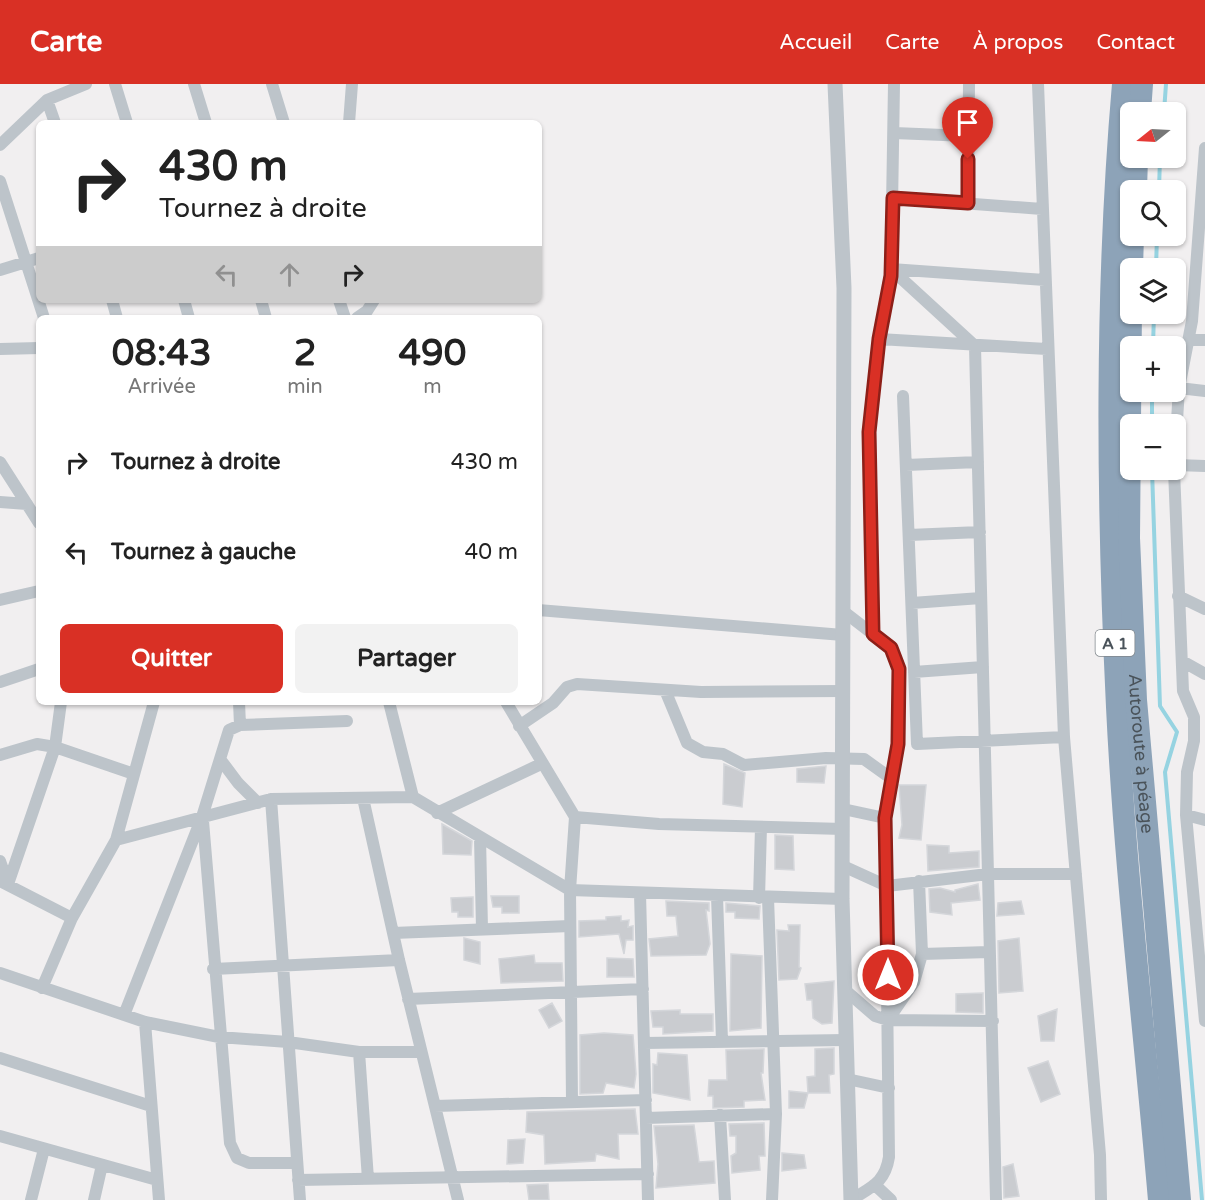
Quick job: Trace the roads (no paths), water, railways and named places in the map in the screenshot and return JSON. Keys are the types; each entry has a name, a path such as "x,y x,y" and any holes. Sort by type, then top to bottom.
{"highway":[{"name":"A 1","path":"1122,84 1115,198 1109,374 1111,543 1118,709 1128,859 1160,1200"},
{"path":"1141,102 1142,84"},
{"name":"Autoroute à péage","path":"1131,324 1129,538 1136,700 1180,1200"}],"street":[{"path":"0,145 48,100 86,84"},
{"path":"115,84 126,120"},
{"path":"194,84 205,120"},
{"path":"272,84 283,120"},
{"path":"349,120 352,84"},
{"path":"835,84 844,288 842,899 851,1200"},
{"path":"873,634 869,432 879,339 891,269 894,84"},
{"path":"968,203 969,84"},
{"path":"1038,84 1064,737 1100,1155 1101,1200"},
{"path":"48,100 54,120"},
{"path":"894,133 968,136"},
{"path":"1186,354 1200,276 1205,147"},
{"path":"0,181 36,293"},
{"path":"893,198 1042,209"},
{"path":"0,270 36,259"},
{"path":"891,269 1045,280"},
{"path":"891,269 975,346 996,1200"},
{"path":"361,315 372,303"},
{"path":"879,339 1047,350"},
{"path":"1189,340 1205,340"},
{"path":"0,349 36,348"},
{"path":"1186,389 1205,391"},
{"path":"903,396 917,744 1064,737"},
{"path":"0,462 36,518"},
{"path":"906,465 978,462"},
{"path":"1186,465 1205,466"},
{"path":"1174,480 1183,691 1200,719 1187,772 1186,815 1199,905 1205,1021"},
{"path":"0,502 27,504"},
{"path":"909,535 980,532"},
{"path":"0,600 36,592"},
{"path":"1178,596 1205,609"},
{"path":"912,603 981,598"},
{"path":"542,610 843,635"},
{"path":"843,610 891,648 899,669 898,744 885,818 889,1157 886,1173 875,1185 851,1200"},
{"path":"1182,662 1205,675"},
{"path":"914,672 983,667"},
{"path":"0,682 36,670"},
{"path":"519,726 553,703 567,687 577,684 701,692 843,691"},
{"path":"665,690 687,743 703,752 723,754 744,765 864,759 892,779"},
{"path":"4,883 55,747 61,705"},
{"path":"42,988 72,918 116,840 153,705"},
{"path":"239,705 240,725"},
{"path":"390,705 413,797"},
{"path":"508,705 575,818 570,890 572,1102"},
{"path":"124,1015 202,817 229,730 240,725 347,721"},
{"path":"0,755 37,744 55,747 134,774"},
{"path":"220,759 238,783 258,803"},
{"path":"437,813 541,764"},
{"path":"116,840 271,800 413,797 570,890 842,899"},
{"path":"363,798 408,999 458,1200"},
{"path":"271,800 300,1200"},
{"path":"843,809 885,818"},
{"path":"1186,815 1205,820"},
{"path":"202,817 213,969 230,1143 237,1158 249,1163 297,1163"},
{"path":"575,818 843,829"},
{"path":"761,827 776,1114 772,1200"},
{"path":"480,837 482,929"},
{"path":"0,861 4,883"},
{"path":"843,866 887,886 988,874 1076,874"},
{"path":"888,1020 914,982 922,954 919,881"},
{"path":"4,883 72,918"},
{"path":"640,893 648,1200"},
{"path":"717,896 722,1041"},
{"path":"393,933 570,926"},
{"path":"922,954 989,952"},
{"path":"213,969 399,960"},
{"path":"0,973 145,1022 219,1037 288,1042 359,1052 421,1052"},
{"path":"408,999 643,989"},
{"path":"845,990 875,1016 888,1020 993,1021"},
{"path":"145,1022 159,1200"},
{"path":"644,1043 846,1040"},
{"path":"359,1052 368,1179"},
{"path":"0,1058 151,1106"},
{"path":"847,1079 889,1088"},
{"path":"435,1106 646,1100"},
{"path":"646,1118 776,1114"},
{"path":"720,1115 725,1200"},
{"path":"0,1136 157,1180"},
{"path":"31,1200 45,1149"},
{"path":"94,1200 102,1165"},
{"path":"298,1180 648,1174"},
{"path":"875,1185 891,1200"}],"waterway":[{"path":"1165,102 1166,84"},
{"path":"1159,180 1160,168"},
{"path":"1156,258 1157,246"},
{"path":"1153,336 1154,324"},
{"path":"1152,402 1152,414"},
{"path":"1152,480 1160,706 1177,732 1165,772 1202,1200"}]}
